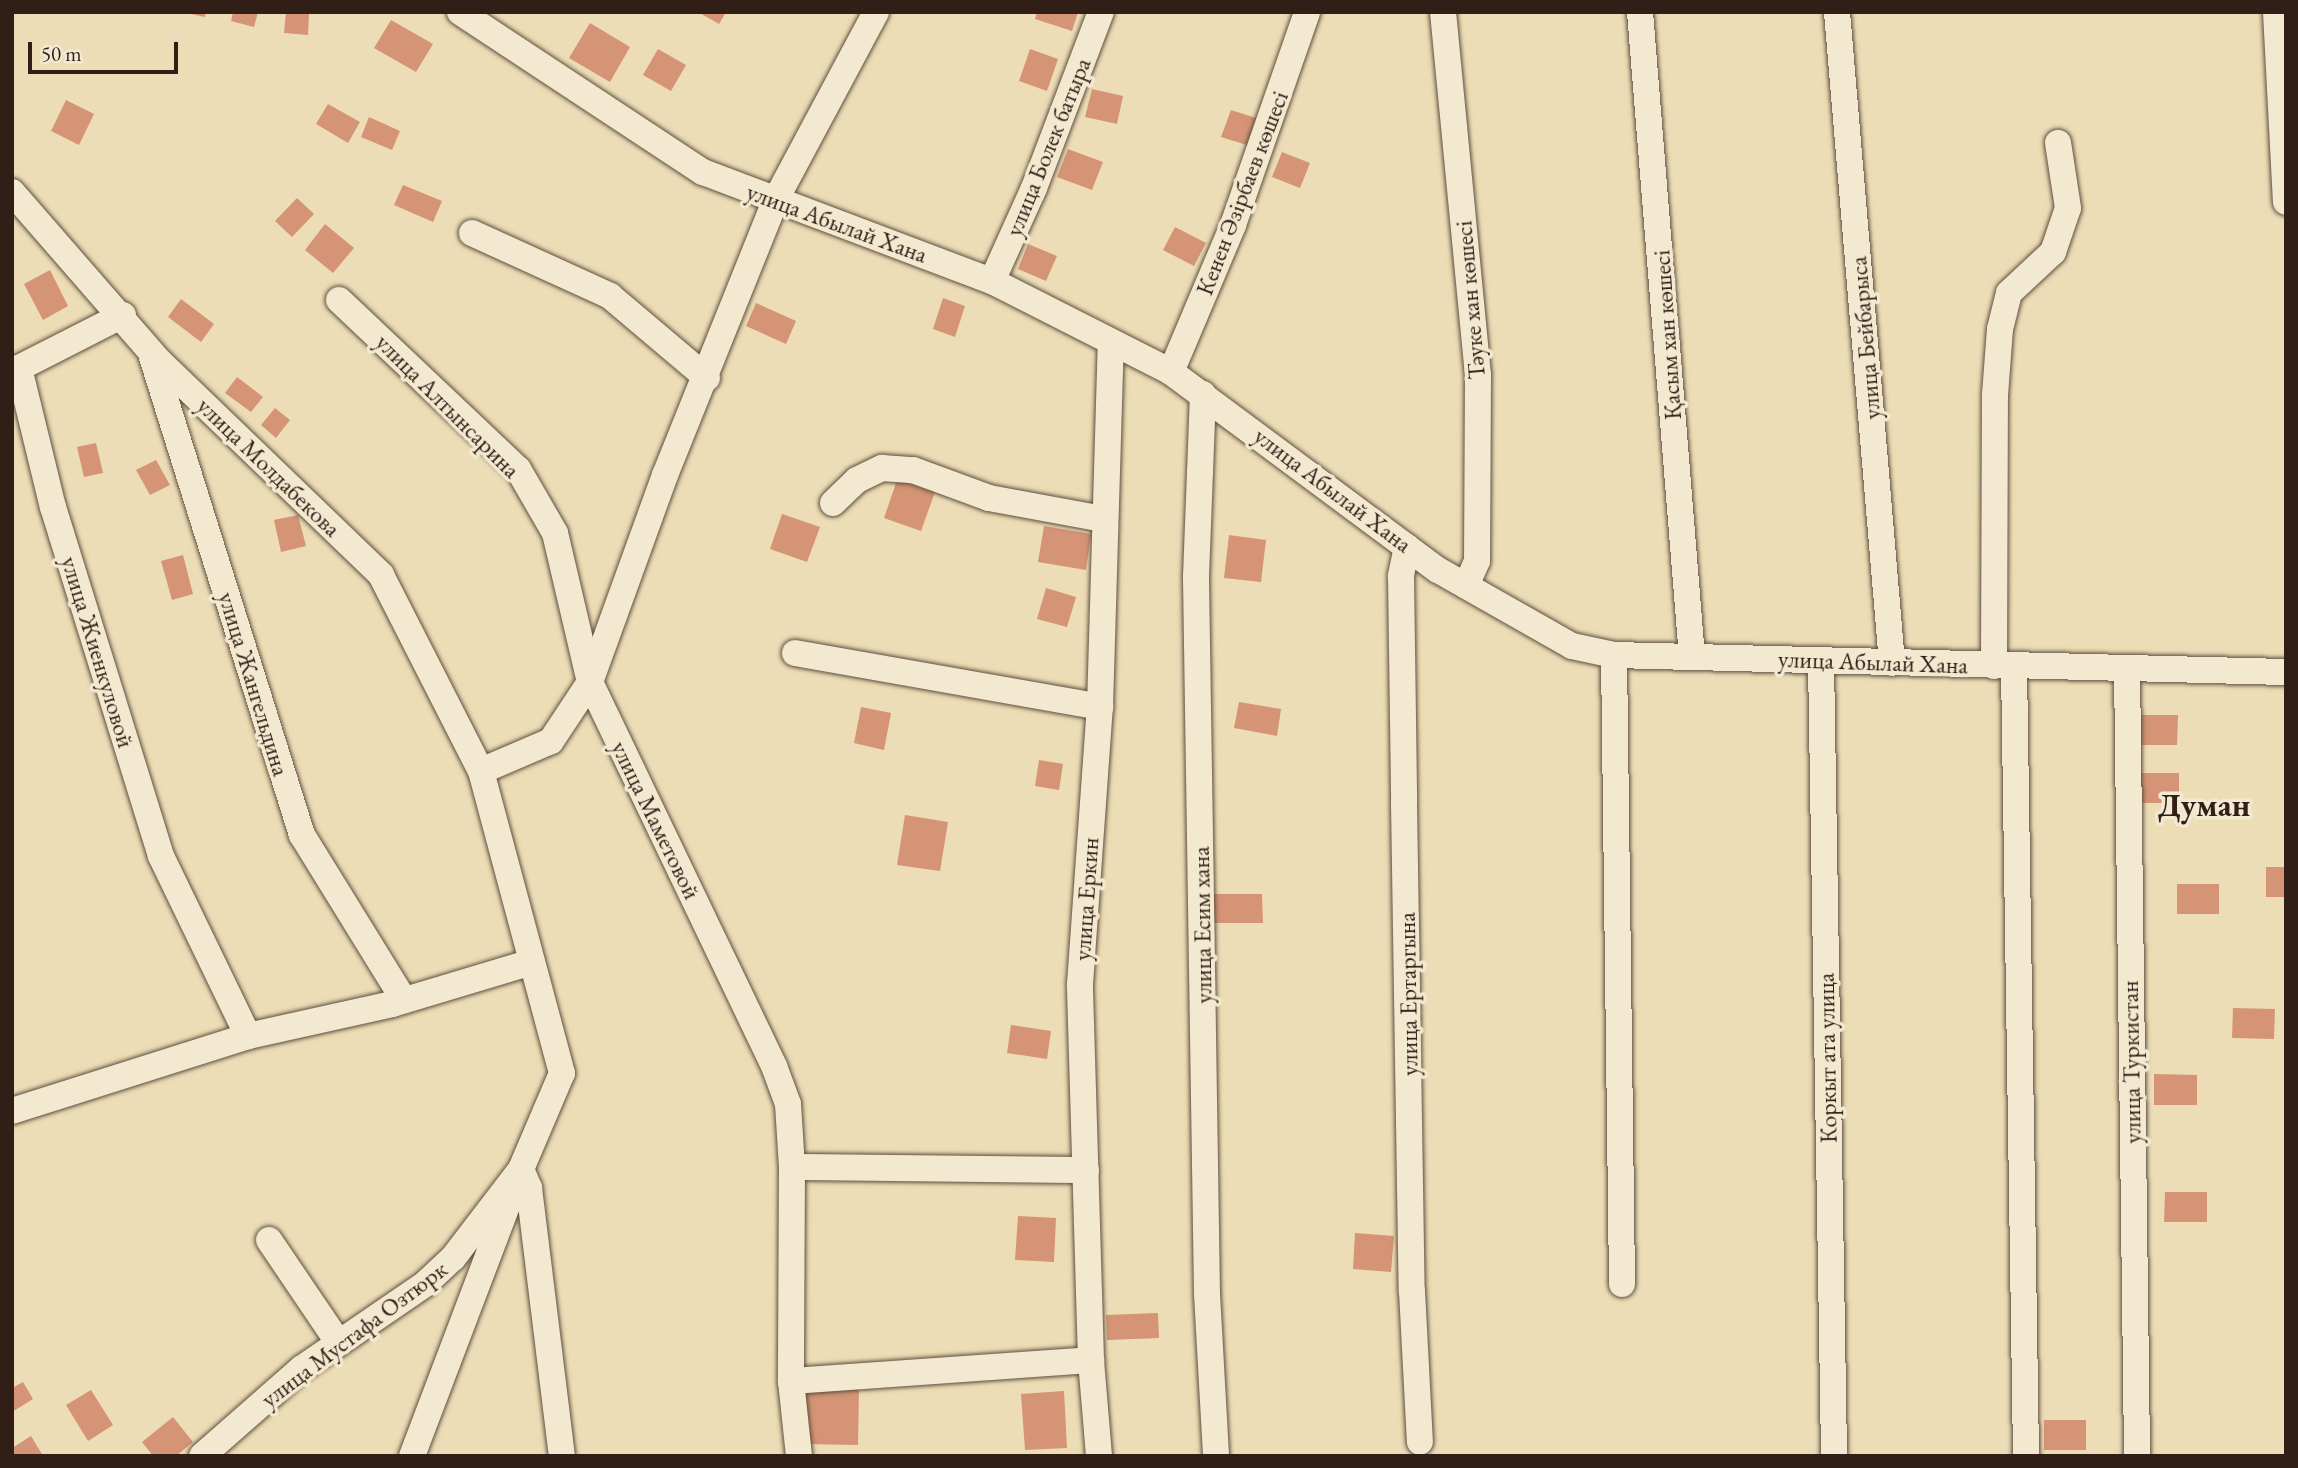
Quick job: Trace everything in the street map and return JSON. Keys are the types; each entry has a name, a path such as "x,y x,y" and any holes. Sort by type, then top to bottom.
{"street":[{"name":"улица Абылай Хана","path":"460,12 688,163 720,180 992,281 1171,372 1407,547 1466,586 1572,646 1614,655 2286,672"},
{"name":"улица Болек батыра","path":"992,281 1034,188 1101,12"},
{"name":"Кенен Әзірбаев көшесі","path":"1171,372 1233,225 1307,12"},
{"name":"Тәуке хан көшесі","path":"1443,12 1478,375 1477,561 1466,586"},
{"name":"Қасым хан көшесі","path":"1640,12 1692,657"},
{"name":"улица Бейбарыса","path":"1837,12 1892,663"},
{"path":"2276,12 2284,109 2286,202"},
{"path":"481,771 551,741 590,682 665,475 707,379 776,199 868,16"},
{"path":"2026,1456 1995,395 2000,328 2009,293 2053,252 2068,208 2058,143"},
{"name":"улица Молдабекова","path":"12,192 123,315 148,347 381,575 481,771 562,1073 521,1169"},
{"path":"472,233 610,296 707,379"},
{"name":"улица Алтынсарина","path":"339,300 518,469 555,533 590,682"},
{"name":"улица Жиенкуловой","path":"123,315 19,368 53,507 162,856 248,1036"},
{"name":"улица Еркин","path":"1099,1456 1091,1360 1080,984 1100,707 1103,519 1111,342"},
{"name":"улица Жангельдина","path":"148,347 302,835 404,1000"},
{"name":"улица Есим хана","path":"1203,394 1196,578 1208,1294 1216,1456"},
{"path":"833,503 857,480 882,468 913,470 989,498 1103,519"},
{"name":"улица Ертаргына","path":"1407,547 1401,576 1404,803 1412,1291 1420,1443"},
{"path":"795,653 1100,707"},
{"path":"1614,655 1622,1284"},
{"name":"Коркыт ата улица","path":"1821,661 1834,1456"},
{"name":"улица Туркистан","path":"2127,668 2137,1456"},
{"name":"улица Маметовой","path":"590,682 774,1066 788,1104 792,1167 791,1381 799,1456"},
{"path":"12,1111 248,1036 404,1000 532,962"},
{"path":"792,1167 1086,1170"},
{"path":"412,1456 521,1169"},
{"path":"521,1169 529,1188 562,1456"},
{"name":"улица Мустафа Озтюрк","path":"202,1456 338,1342 393,1307 443,1267 521,1169"},
{"path":"269,1240 338,1342"},
{"path":"791,1381 1091,1360"}],"building":[{"path":"181,12 206,12 205,17"},
{"path":"233,12 258,12 254,27 231,21"},
{"path":"286,12 309,12 308,35 284,33"},
{"path":"698,12 726,12 719,24"},
{"path":"1037,12 1078,12 1072,31 1035,19"},
{"path":"391,20 433,44 416,72 374,48"},
{"path":"590,23 630,47 610,82 569,58"},
{"path":"658,49 686,65 671,91 643,75"},
{"path":"1030,49 1058,59 1047,91 1019,81"},
{"path":"1092,89 1123,96 1117,124 1085,117"},
{"path":"66,100 94,114 79,145 51,131"},
{"path":"328,104 360,122 348,143 316,124"},
{"path":"1231,110 1259,119 1250,146 1221,137"},
{"path":"369,117 400,131 392,150 361,137"},
{"path":"1068,149 1103,162 1092,190 1057,177"},
{"path":"1282,152 1310,163 1300,188 1272,177"},
{"path":"403,185 442,201 433,222 394,205"},
{"path":"297,198 314,214 292,237 275,221"},
{"path":"325,224 354,248 333,273 305,250"},
{"path":"1175,227 1206,243 1194,266 1163,250"},
{"path":"1028,244 1057,256 1046,281 1018,269"},
{"path":"50,270 68,306 43,320 24,284"},
{"path":"943,298 965,306 955,337 933,329"},
{"path":"181,299 214,324 201,342 168,317"},
{"path":"756,303 796,321 786,344 746,326"},
{"path":"237,377 263,397 251,412 225,393"},
{"path":"275,408 290,420 276,438 261,425"},
{"path":"96,443 103,473 84,477 77,447"},
{"path":"156,460 170,485 150,495 136,470"},
{"path":"897,480 935,492 921,531 884,518"},
{"path":"782,514 820,527 807,562 770,549"},
{"path":"298,515 306,546 281,552 274,520"},
{"path":"1044,526 1091,534 1086,570 1038,562"},
{"path":"1229,535 1266,540 1261,582 1224,578"},
{"path":"183,555 193,594 172,600 161,561"},
{"path":"1046,588 1076,597 1067,627 1037,619"},
{"path":"1239,702 1281,709 1277,736 1234,728"},
{"path":"861,707 891,713 884,750 854,743"},
{"path":"2135,715 2178,715 2177,745 2135,745"},
{"path":"1039,760 1063,764 1059,790 1035,786"},
{"path":"2136,773 2179,773 2179,803 2136,803"},
{"path":"905,815 948,822 940,871 897,865"},
{"path":"2266,867 2286,867 2286,897 2266,897"},
{"path":"2177,884 2219,884 2219,914 2177,914"},
{"path":"1206,894 1262,894 1263,923 1206,923"},
{"path":"2233,1008 2275,1009 2274,1039 2232,1038"},
{"path":"1011,1025 1051,1031 1047,1059 1007,1053"},
{"path":"2154,1074 2197,1075 2197,1105 2154,1105"},
{"path":"2165,1192 2207,1192 2207,1222 2164,1222"},
{"path":"1018,1216 1056,1218 1054,1262 1015,1260"},
{"path":"1355,1233 1394,1236 1391,1272 1353,1269"},
{"path":"1158,1313 1159,1338 1107,1340 1106,1315"},
{"path":"23,1382 33,1399 12,1412 12,1388"},
{"path":"806,1386 859,1388 858,1445 805,1444"},
{"path":"91,1390 113,1425 88,1441 66,1405"},
{"path":"1064,1391 1067,1448 1025,1450 1021,1394"},
{"path":"173,1417 193,1442 176,1456 153,1456 142,1442"},
{"path":"2044,1420 2086,1420 2086,1450 2044,1450"},
{"path":"31,1436 43,1456 12,1456 12,1448"}],"district":[{"name":"Думан","path":"2204,805"}]}
